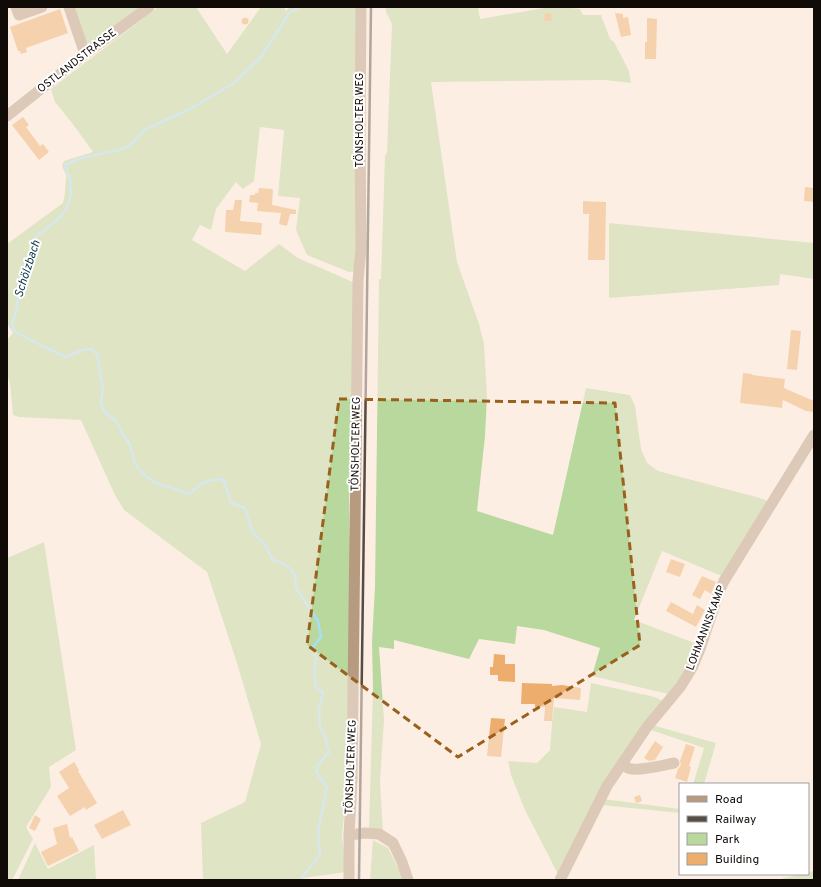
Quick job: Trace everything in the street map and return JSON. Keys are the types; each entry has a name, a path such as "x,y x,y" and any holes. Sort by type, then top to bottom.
{"street":[{"path":"16,7 19,15 42,7"},
{"path":"69,7 85,54"},
{"name":"OSTLANDSTRASSE","path":"7,116 85,54 149,7"},
{"name":"TÖNSHOLTER WEG","path":"348,880 348,835 352,780 358,281 361,249 361,7"},
{"name":"LOHMANNSKAMP","path":"560,880 607,786 647,727 682,686 700,649 724,580 814,435"},
{"path":"622,764 632,769 643,769 674,763"},
{"path":"348,835 365,833 379,834 393,843 402,862 408,880"}],"highlighted area":[{"path":"339,399 615,403 640,645 458,757 307,645"}],"green space":[{"path":"72,7 142,7 92,43 87,43 84,40"},
{"path":"158,7 196,7 227,54 261,7 284,7 286,11 292,7 358,7 357,271 349,272 307,255 296,230 300,198 278,196 284,130 260,127 254,181 243,189 236,182 216,209 211,230 200,225 192,240 245,271 279,244 298,258 355,283 349,497 350,565 347,784 342,836 346,872 304,878 302,880 203,880 201,823 245,802 261,744 236,660 207,572 124,510 114,493 81,420 19,417 13,415 10,383 7,374 7,340 13,333 7,323 7,244 63,203 67,177 62,166 64,161 93,152 55,102 51,89"},
{"path":"386,7 478,7 480,19 550,7 580,9 583,15 601,15 610,39 614,42 629,71 631,83 605,80 431,82 457,262 479,324 484,344 487,395 485,436 477,511 553,535 586,388 630,395 635,406 641,449 647,463 658,471 770,502 724,577 662,551 634,620 697,644 689,668 668,694 592,676 600,648 544,630 517,626 515,644 479,639 469,659 394,640 394,649 379,647 384,720 380,782 383,832 369,829 373,691 372,641 375,587 379,279 381,279 385,156 387,152 392,24 386,12"},
{"path":"609,223 814,243 814,279 780,274 779,285 609,298"},
{"path":"44,542 76,750 49,767 51,787 26,827 33,839 12,880 7,880 7,558"},
{"path":"591,683 655,697 663,701 559,876 525,810 511,775 508,761 537,763 550,750 554,707 587,712"},
{"path":"652,725 716,743 704,783 693,783 704,748 648,729"},
{"path":"603,799 679,809 679,813 601,805"},
{"path":"373,840 388,848 404,880 370,880"},
{"path":"35,843 48,869 94,845 96,880 18,880"},
{"path":"814,871 814,880 776,880 797,875 809,875 809,872"}],"building":[{"path":"60,9 68,33 26,48 27,52 21,54 20,51 18,51 10,27"},
{"path":"545,13 552,14 551,21 544,21"},
{"path":"615,13 623,14 623,18 628,17 631,35 621,37"},
{"path":"245,17 248,18 248,24 245,25 242,24 241,21 242,18"},
{"path":"647,18 657,19 656,59 645,59"},
{"path":"23,117 29,125 26,127 40,146 43,144 49,152 39,160 12,125"},
{"path":"805,187 814,188 814,202 804,201"},
{"path":"259,188 273,189 272,205 296,210 296,214 290,214 287,226 279,224 281,213 257,211 258,203 249,202 250,195 255,195 255,193 258,193"},
{"path":"235,200 242,200 240,221 262,223 261,235 225,232 226,210 233,210"},
{"path":"583,201 606,202 605,260 588,260 589,214 583,214"},
{"path":"791,330 801,331 797,370 787,369"},
{"path":"743,373 785,379 784,388 814,401 814,412 806,411 783,400 782,408 740,403"},
{"path":"671,559 685,564 680,577 666,572"},
{"path":"702,576 716,582 711,594 705,590 700,599 692,595"},
{"path":"671,602 693,614 697,605 705,610 696,627 666,611"},
{"path":"494,654 505,655 505,664 515,664 515,682 498,681 498,675 490,675 490,667 493,667"},
{"path":"522,683 552,684 552,686 562,685 581,688 580,700 554,698 552,721 544,721 545,707 535,707 535,704 521,704"},
{"path":"491,718 505,719 501,757 487,756"},
{"path":"655,741 663,747 655,760 649,761 644,758"},
{"path":"686,744 695,747 689,766 691,767 687,782 675,778 681,765 680,761"},
{"path":"74,762 97,803 86,810 85,807 70,816 57,796 69,788 59,772"},
{"path":"640,795 642,801 636,803 634,797"},
{"path":"123,810 131,825 102,839 94,825"},
{"path":"35,815 41,819 35,831 29,828"},
{"path":"67,824 70,838 72,837 79,851 48,866 41,852 57,844 53,828"}],"waterway":[{"name":"Schölzbach","path":"300,7 289,13 261,57 234,83 190,109 144,130 131,145 119,150 82,158 65,165 70,180 71,195 67,208 57,220 35,238 33,253 19,293 16,312 12,323 14,331 66,357 82,350 91,349 97,354 103,389 101,401 103,410 117,422 130,445 134,461 140,471 155,483 190,494 197,487 207,482 221,479 224,481 231,503 245,508 253,533 264,543 273,560 280,562 291,569 295,575 296,588 318,621 321,637 313,647 316,659 314,674 316,687 323,693 319,709 320,728 325,736 329,752 318,765 316,772 327,787 318,831 320,855 300,880"}],"railway":[{"path":"359,880 371,7"}]}
